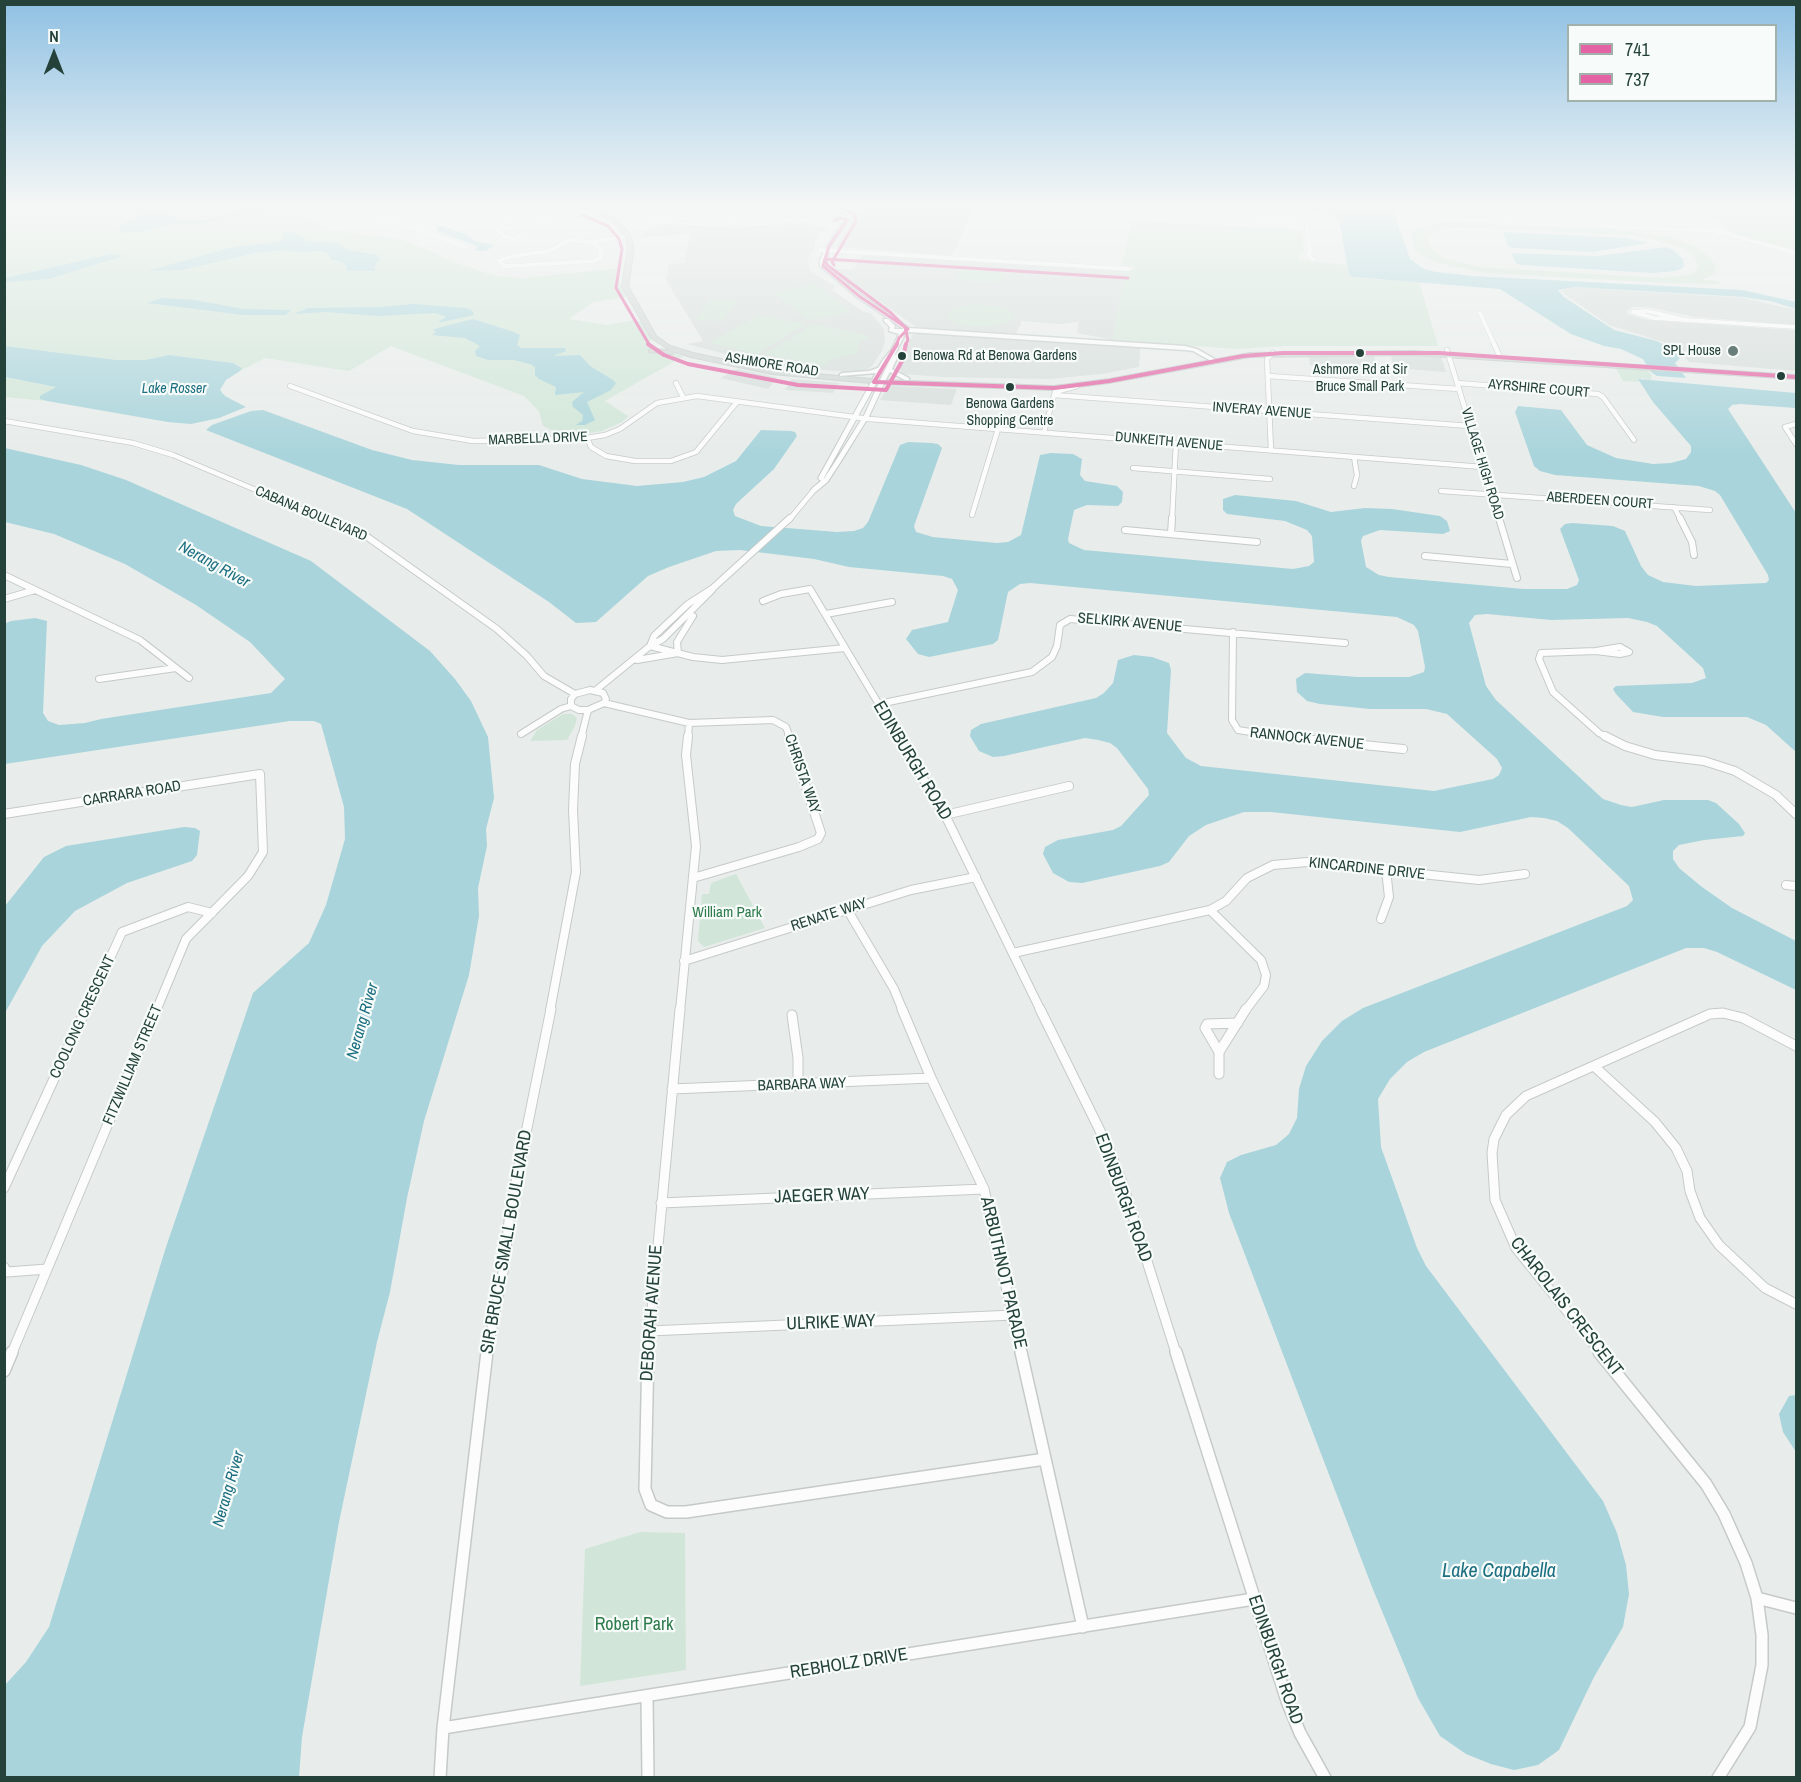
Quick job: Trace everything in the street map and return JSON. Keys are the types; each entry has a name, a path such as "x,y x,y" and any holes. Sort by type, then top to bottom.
{"main road":[{"path":"627,290 653,337 654,342 648,350 691,355"},
{"name":"ASHMORE ROAD","path":"636,290 656,328 667,339 686,348 712,356 775,368 879,380 1068,382 1281,349 1448,352 1797,375"},
{"path":"845,290 901,331 1185,348 1212,359"},
{"path":"850,290 901,331"},
{"path":"842,375 869,374 879,370 892,355 901,331"},
{"name":"ASHMORE ROAD","path":"653,337 663,345 691,355 775,373 1037,388 1092,384 1212,359 1250,355 1448,352"},
{"path":"879,380 894,358 892,355"},
{"path":"888,369 907,380"},
{"path":"879,370 879,380"}],"street":[{"path":"1681,319 1645,311 1633,312 1651,318 1797,327"},
{"path":"1480,313 1499,355"},
{"name":"VILLAGE HIGH ROAD","path":"1448,352 1517,578"},
{"path":"1270,356 1268,376 1271,450"},
{"path":"1268,376 1459,389"},
{"path":"814,490 855,417 879,380"},
{"path":"650,646 654,636 688,604 713,588 751,556 826,480 865,418 879,380"},
{"path":"676,383 683,397"},
{"name":"AYRSHIRE COURT","path":"1457,383 1598,394 1603,397 1634,440"},
{"path":"1044,432 1054,395 1058,391 1092,384"},
{"name":"MARBELLA DRIVE","path":"290,386 413,431 447,438 513,441 587,438 620,429 657,403 683,397 705,397 855,417"},
{"name":"INVERAY AVENUE","path":"1037,388 1050,391 1054,395 1470,426"},
{"path":"587,438 591,447 606,456 635,461 671,461 696,452 738,402"},
{"name":"DUNKEITH AVENUE","path":"855,417 1483,467"},
{"name":"CABANA BOULEVARD","path":"4,421 133,443 173,455 366,536 467,606 512,643 544,676 575,694"},
{"path":"1797,424 1785,426 1797,444"},
{"path":"972,515 998,429"},
{"path":"1171,534 1176,443"},
{"path":"1354,457 1357,475 1354,486"},
{"path":"1133,468 1270,479"},
{"name":"ABERDEEN COURT","path":"1441,491 1710,510"},
{"path":"1674,507 1692,542 1694,555"},
{"path":"1125,530 1257,542"},
{"path":"1425,556 1512,564"},
{"path":"4,575 140,640 189,678"},
{"path":"572,706 571,699 575,694 596,690 650,646 663,639 693,611 713,588"},
{"name":"EDINBURGH ROAD","path":"763,602 781,594 810,589 826,614 945,815 1116,1166 1287,1701 1300,1733 1324,1778"},
{"path":"4,600 35,590"},
{"path":"826,614 892,602"},
{"path":"678,653 676,642 693,615 693,611"},
{"name":"SELKIRK AVENUE","path":"879,704 1032,672 1052,657 1057,646 1060,625 1070,619 1345,643"},
{"name":"RANNOCK AVENUE","path":"1233,632 1232,720 1238,730 1248,734 1403,749"},
{"path":"650,646 701,658 730,660 845,648"},
{"path":"1596,651 1541,653 1539,660 1552,692 1599,733 1624,746 1655,755 1704,761 1736,771 1776,795 1797,814"},
{"path":"632,661 655,655 678,653"},
{"path":"99,679 176,668"},
{"path":"521,734 561,709 572,706 579,710 588,710 604,703 606,696 596,690"},
{"name":"CHRISTA WAY","path":"604,703 688,723 773,720 784,724 820,833 815,841 800,847 693,878"},
{"name":"SIR BRUCE SMALL BOULEVARD","path":"440,1778 443,1728 479,1412 489,1340 504,1267 510,1212 534,1098 576,872 573,810 575,764 588,710"},
{"name":"DEBORAH AVENUE","path":"688,723 686,755 695,832 693,878 649,1331 645,1489 651,1505 667,1512 686,1512 1045,1459"},
{"name":"CARRARA ROAD","path":"8,813 260,774"},
{"name":"FITZWILLIAM STREET","path":"4,1371 186,939 248,876 263,852 260,774"},
{"path":"945,815 1069,786"},
{"path":"4,822 8,813"},
{"name":"KINCARDINE DRIVE","path":"1013,952 1210,910 1226,901 1247,878 1273,865 1307,862 1479,880 1525,874"},
{"path":"1381,919 1389,897 1386,870"},
{"name":"RENATE WAY","path":"684,962 911,890 976,877"},
{"path":"1786,885 1797,886"},
{"name":"COOLONG CRESCENT","path":"4,1188 122,932 188,907 212,913"},
{"name":"ARBUTHNOT PARADE","path":"847,909 894,989 931,1078 984,1189 1083,1627"},
{"path":"1210,910 1261,960 1266,975 1264,986 1219,1052"},
{"name":"CHAROLAIS CRESCENT","path":"1718,1778 1750,1727 1762,1665 1762,1635 1757,1598 1736,1539 1706,1484 1528,1266 1507,1232 1495,1200 1492,1153 1494,1139 1506,1115 1526,1095 1715,1013 1743,1018 1797,1046"},
{"path":"792,1015 798,1058 798,1086"},
{"path":"1219,1074 1219,1052 1205,1028 1207,1024 1238,1023"},
{"path":"1595,1067 1655,1122 1676,1148 1687,1171 1690,1191 1700,1218 1719,1245 1765,1288 1797,1304"},
{"name":"BARBARA WAY","path":"672,1089 798,1086 931,1078"},
{"name":"JAEGER WAY","path":"661,1203 984,1189"},
{"path":"4,1267 7,1272 47,1269"},
{"name":"ULRIKE WAY","path":"649,1331 1014,1315"},
{"path":"1757,1598 1797,1608"},
{"name":"REBHOLZ DRIVE","path":"443,1728 1254,1599"},
{"path":"646,1696 648,1778"}],"shaded area":[{"path":"672,290 832,290 864,312 871,313 884,329 885,340 882,351 872,366 865,371 854,372 792,368 759,363 687,344 703,341"},
{"path":"864,290 1122,290 1113,340 1077,333 1078,322 1061,324 1022,321 1016,334 916,327"},
{"path":"1620,290 1744,298 1796,310 1796,325 1695,317 1647,307 1632,307 1626,312 1648,320 1796,330 1796,371 1689,362 1677,349 1666,343 1609,325 1560,291"},
{"path":"916,333 1140,348 1139,367 1102,374 1049,379 903,374 899,369 912,335"},
{"path":"1309,356 1374,356 1376,367 1310,365"},
{"path":"1391,356 1438,356 1441,357 1446,372 1394,368"},
{"path":"737,369 777,378 768,389 721,378"},
{"path":"792,379 839,383 833,393 785,390"},
{"path":"888,387 957,389 951,405 880,400"}],"green space":[{"path":"5,290 623,290 626,297 593,302 569,319 607,325 634,320 641,322 651,341 648,342 655,350 684,356 605,401 628,416 622,422 602,431 576,435 559,433 543,426 539,411 524,396 391,346 349,371 265,358 240,371 241,367 233,363 169,355 145,360 117,360 5,346"},
{"path":"823,290 852,312 809,320 773,292"},
{"path":"1122,290 1421,290 1438,346 1284,346 1238,349 1113,340"},
{"path":"709,300 736,301 723,321 695,320"},
{"path":"973,304 1002,307 1011,311 1014,317 1007,323 986,327 962,325 950,319 948,315 953,309"},
{"path":"759,315 806,324 757,354 709,343 734,329 740,329 736,328"},
{"path":"813,324 870,336 857,344 859,349 855,354 833,359 822,366 764,354 787,340 808,344 789,339"},
{"path":"1615,367 1645,369 1652,375 1651,380 1641,378 1639,382 1623,381"},
{"path":"4,377 56,387 40,399 47,401 5,397"},
{"path":"563,714 572,714 577,718 567,740 530,741 537,730"},
{"name":"William Park","path":"736,874 765,928 704,947 698,941 702,894 709,894 711,883"},
{"name":"Robert Park","path":"640,1532 685,1533 686,1670 580,1686 585,1549"}],"water":[{"path":"1502,290 1558,290 1564,297 1614,330 1657,341 1671,348 1680,358 1675,363 1686,378 1657,376 1651,372 1643,359 1621,349 1604,346 1571,334"},
{"path":"1627,290 1743,290 1796,302 1796,309 1770,301 1743,297"},
{"path":"162,298 195,300 243,309 291,310 286,315 243,315 147,303"},
{"path":"413,304 466,308 472,310 474,315 438,322 446,317 435,313 377,316 326,312 294,314 308,308"},
{"path":"473,319 520,335 517,345 521,348 565,348 566,351 553,356 580,355 590,366 613,380 616,383 611,390 587,402 595,420 585,425 576,425 582,421 583,415 573,407 572,402 584,392 555,395 556,387 539,379 535,375 535,367 530,364 514,360 488,360 476,356 475,351 480,346 465,338 432,335 436,332 433,330 438,328"},
{"name":"Lake Rosser","path":"5,346 117,360 145,360 169,355 233,363 242,368 226,380 220,390 225,396 246,407 219,418 191,424 47,401 40,399 40,396 56,387 5,377"},
{"name":"Lake Capabella","path":"1638,379 1796,393 1796,408 1740,404 1732,405 1728,409 1796,513 1796,752 1766,725 1747,717 1663,717 1633,712 1616,694 1613,689 1616,686 1692,683 1706,678 1703,668 1657,626 1647,622 1628,618 1551,620 1487,614 1475,615 1469,623 1486,686 1496,700 1603,799 1632,807 1664,800 1708,800 1716,803 1739,824 1745,833 1743,836 1679,845 1673,851 1673,859 1679,868 1732,908 1796,941 1796,990 1717,952 1704,948 1686,948 1424,1052 1407,1062 1390,1079 1378,1099 1381,1147 1417,1248 1426,1266 1603,1501 1617,1533 1626,1565 1629,1594 1623,1627 1594,1677 1559,1750 1538,1765 1514,1770 1466,1754 1440,1736 1418,1698 1372,1587 1229,1213 1220,1178 1227,1162 1241,1155 1276,1145 1289,1134 1297,1118 1299,1089 1306,1066 1322,1041 1342,1021 1363,1008 1627,906 1633,900 1629,886 1568,828 1557,821 1544,818 1531,817 1460,832 1271,812 1244,812 1206,825 1189,836 1169,862 1160,866 1082,883 1069,882 1053,873 1043,854 1045,847 1058,840 1113,830 1121,826 1149,795 1148,789 1117,748 1110,743 1085,738 993,757 979,751 970,736 971,730 981,724 1096,698 1113,683 1118,660 1134,655 1152,657 1169,663 1171,670 1167,733 1186,758 1201,766 1434,791 1493,779 1499,775 1502,768 1497,759 1447,714 1426,709 1370,709 1320,704 1307,701 1297,692 1296,679 1305,673 1358,677 1409,677 1424,672 1418,631 1414,625 1397,617 1030,583 1020,584 1008,592 998,640 993,644 929,657 918,654 906,639 912,630 948,622 958,590 952,579 943,576 849,567 814,559 740,550 716,551 648,576 596,622 576,623 549,602 407,509 206,430 212,425 251,411 263,410 372,450 412,460 459,465 539,465 582,479 637,486 683,482 704,477 736,461 761,430 791,431 797,436 774,469 736,504 733,510 735,516 761,526 837,532 854,531 863,528 868,522 900,445 908,442 932,443 942,448 914,526 916,532 933,537 997,543 1008,542 1021,535 1040,455 1073,454 1082,459 1080,475 1085,481 1117,486 1123,492 1122,502 1118,506 1087,505 1074,510 1069,543 1084,550 1293,569 1309,566 1314,562 1312,536 1307,530 1285,521 1227,514 1223,510 1223,499 1235,495 1296,501 1331,512 1365,508 1392,509 1440,516 1447,521 1450,531 1443,534 1380,530 1363,536 1361,541 1366,567 1379,575 1389,577 1524,589 1567,589 1577,585 1579,580 1560,529 1565,524 1572,523 1613,526 1625,531 1641,566 1648,575 1663,582 1696,586 1766,583 1769,580 1768,575 1720,495 1715,491 1699,486 1555,475 1540,471 1534,466 1515,412 1518,406 1561,410 1587,445 1616,458 1653,464 1686,459 1691,452 1691,446 1653,402"},
{"name":"Nerang River","path":"5,448 81,465 126,480 311,561 430,651 471,701 488,737 494,798 486,829 487,846 478,888 479,916 469,975 424,1121 407,1198 390,1292 377,1342 339,1522 302,1737 299,1777 5,1777 5,1685 26,1662 49,1627 166,1247 253,993 309,943 326,905 345,839 344,807 321,724 314,721 290,721 5,764 4,624 11,621 35,618 47,621 43,713 48,721 59,725 85,723 271,693 285,679 250,642 196,605 125,564 54,534 5,522"},
{"path":"184,827 200,831 197,855 192,861 127,883 75,911 42,946 5,1013 5,906 44,857 66,846"},
{"path":"1796,1395 1796,1452 1783,1432 1779,1414 1789,1396"}],"transit line":[{"name":"737","path":"617,290 647,344 664,355 688,364 798,385 886,390 902,361 902,354 908,340 905,327 890,312 861,290"},
{"name":"741","path":"852,290 908,329 899,338 895,350 885,361 874,382 1054,388 1109,381 1243,356 1283,353 1439,353 1796,377"}],"place":[{"name":"SPL House","path":"1733,351"},
{"name":"Ashmore Rd at Sir Bruce Small Park","path":"1360,353"},
{"name":"Benowa Rd at Benowa Gardens","path":"902,356"},
{"name":"Benowa Gardens Shopping Centre","path":"1010,387"}]}
